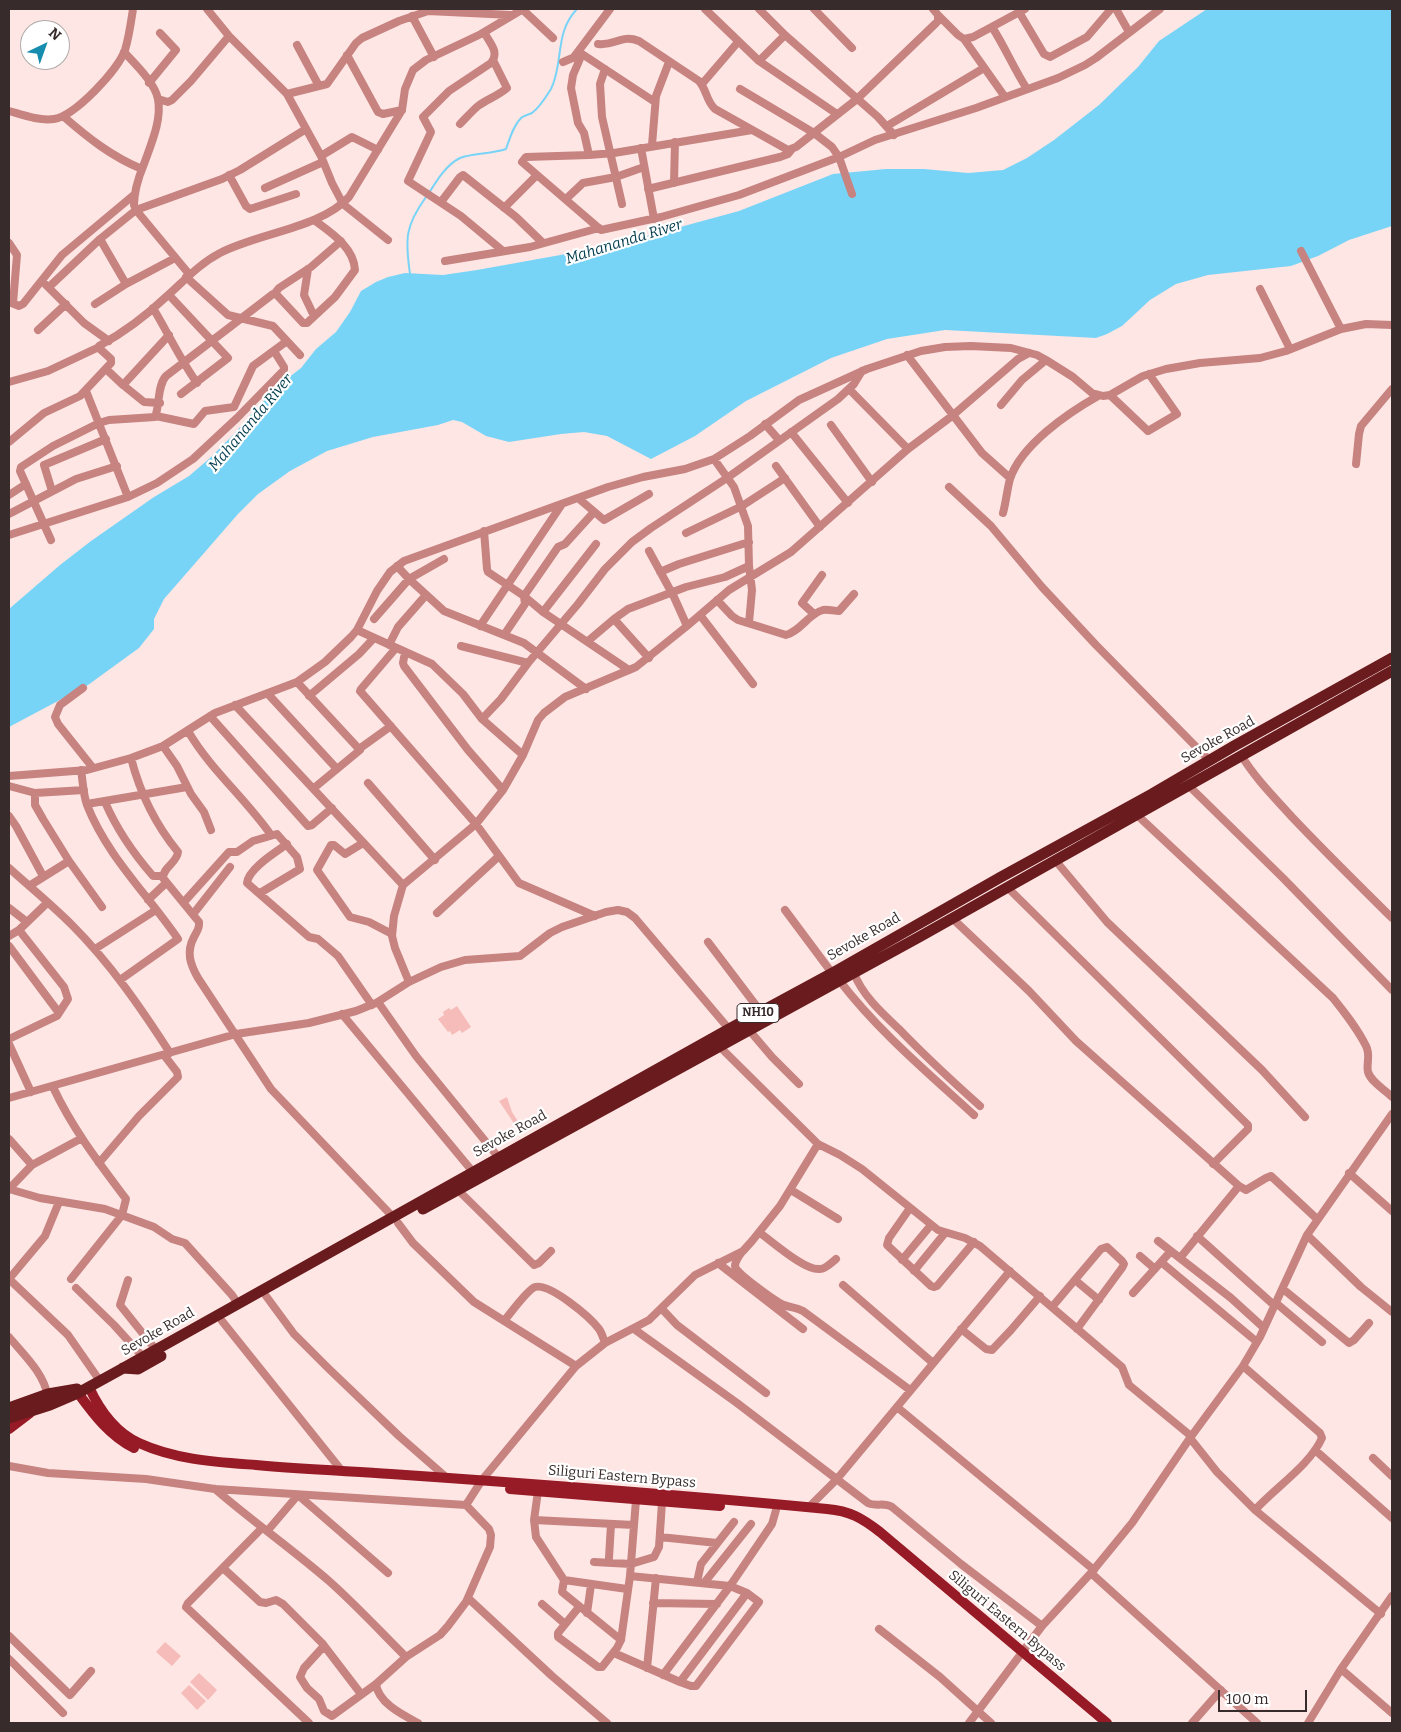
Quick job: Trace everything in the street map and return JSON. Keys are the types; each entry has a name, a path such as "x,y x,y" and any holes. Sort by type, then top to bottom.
{"highway":[{"name":"Sevoke Road","path":"124,1368 238,1304 395,1220 458,1190 749,1030 1001,877 1392,658"},
{"name":"Sevoke Road","path":"124,1368 138,1369 266,1296 498,1158 761,1012 836,977 854,973 1392,671"},
{"name":"NH10","path":"9,1418 33,1410 49,1400 83,1390 124,1368"},
{"path":"9,1408 49,1400"}],"main road":[{"name":"Siliguri Eastern Bypass","path":"83,1390 117,1429 140,1444 189,1458 219,1462 447,1478 538,1491 636,1500 840,1515 868,1529 1107,1723"},
{"name":"Siliguri Eastern Bypass","path":"83,1390 97,1418 121,1441 143,1452 188,1464 255,1472 480,1483 544,1484 840,1510 866,1521 1099,1723"},
{"path":"9,1429 33,1410"}],"street":[{"path":"9,111 44,120 56,119 90,95 109,76 124,52 133,9"},
{"path":"207,9 229,36 287,94 322,159 343,204 388,240"},
{"path":"9,382 48,371 109,341 153,308 207,260 230,248 314,220 343,204 402,110 405,89 413,70 523,9 553,38"},
{"path":"589,155 584,133 578,123 571,88 573,74 578,56 610,9"},
{"path":"705,9 759,62 838,114"},
{"path":"759,9 785,35 887,126 894,135"},
{"path":"814,9 852,48"},
{"path":"964,39 973,37 1022,10 1044,54 1050,57 1087,37 1111,9"},
{"path":"1116,9 1129,32"},
{"path":"752,130 610,153 526,157 522,162 602,230 654,219 738,195 839,157 867,143 976,108 1085,65 1160,9"},
{"path":"287,94 327,84 356,43 367,34 414,13 435,10 511,15"},
{"path":"935,12 964,39 1005,97"},
{"path":"648,189 784,156 857,99 934,25 938,20 935,12"},
{"path":"414,13 434,57"},
{"path":"992,27 1004,45 1027,89"},
{"path":"484,32 496,54 494,60 447,92 423,117 430,133 408,181 461,216 503,251"},
{"path":"150,83 176,50 160,33"},
{"path":"759,62 785,35"},
{"path":"158,99 168,102 172,100 229,36"},
{"path":"598,44 609,45 624,38 633,38 640,41 702,84 711,105 784,148 792,149"},
{"path":"702,84 738,42"},
{"path":"297,45 319,86"},
{"path":"124,52 150,83 158,99 155,133 142,169 134,201 136,210 176,258 188,276 226,314 273,326 300,355"},
{"path":"347,56 378,112 383,114 402,110"},
{"path":"563,62 578,56 605,69 655,102"},
{"path":"460,124 472,114 476,107 507,88 494,60"},
{"path":"652,146 655,102 670,62"},
{"path":"887,126 984,68"},
{"path":"605,69 600,86 602,117 622,204"},
{"path":"740,89 832,147 839,157 852,194"},
{"path":"62,116 87,138 125,163 142,169"},
{"path":"49,287 100,239 136,210 196,190 229,175 306,129"},
{"path":"266,188 322,159 352,137 378,150"},
{"path":"674,183 676,142"},
{"path":"641,148 654,219"},
{"path":"566,198 583,183 616,176 644,167"},
{"path":"229,175 246,206 250,208 296,194"},
{"path":"441,202 462,175 504,208 543,243"},
{"path":"504,208 537,175"},
{"path":"9,243 17,255 11,303 20,306 62,255 136,194"},
{"path":"275,293 304,323 334,297 354,270 354,263 341,241 314,220"},
{"path":"445,261 543,243 599,228"},
{"path":"100,239 126,284"},
{"path":"156,416 160,403 163,379 182,362 213,341 279,288 308,269 341,241"},
{"path":"1301,251 1341,329"},
{"path":"95,304 126,284 176,258"},
{"path":"308,269 304,296 314,316"},
{"path":"41,280 84,323 109,341"},
{"path":"1260,289 1290,349"},
{"path":"169,294 228,359 181,394"},
{"path":"38,330 66,304"},
{"path":"153,308 182,362 197,383"},
{"path":"1003,513 1010,478 1019,462 1040,439 1068,414 1098,396 1110,395 1134,380 1149,374 1182,366 1260,358 1290,349 1341,329 1366,324 1392,325"},
{"path":"123,385 169,335"},
{"path":"51,540 32,501 20,471 21,467 53,446 108,420 156,416 194,424 205,411 234,407 253,366 288,341"},
{"path":"9,442 39,416 74,400 86,391 111,363 111,359 99,347"},
{"path":"9,776 93,768 131,758 163,746 210,716 296,682 325,662 357,630 377,591 390,572 411,558 608,487 643,477 685,469 714,459 743,442 799,400 862,372 907,355 945,347 1011,348 1046,360 1098,396"},
{"path":"9,535 128,497 157,483 193,459 284,370 274,351"},
{"path":"409,982 395,948 392,934 394,916 403,885 476,824 502,790 523,755 538,720 544,713 565,697 630,670 649,658 729,590 791,552 908,450 952,416 1018,359 1029,353"},
{"path":"907,355 982,453 1010,478"},
{"path":"1001,406 1022,380 1046,360"},
{"path":"106,369 144,402 160,403"},
{"path":"482,719 501,699 611,562 632,542 791,432 849,389 862,372"},
{"path":"1110,395 1148,431 1177,414 1149,374"},
{"path":"849,389 908,450"},
{"path":"1356,464 1361,426 1392,389"},
{"path":"86,391 128,497"},
{"path":"765,424 779,440"},
{"path":"831,425 872,482"},
{"path":"791,432 848,503"},
{"path":"52,491 44,464 106,440"},
{"path":"714,459 734,487 748,526 752,598 749,623"},
{"path":"9,514 76,479 116,466"},
{"path":"776,466 820,528"},
{"path":"686,533 742,506 785,478"},
{"path":"9,495 26,484"},
{"path":"949,487 990,526 1042,587 1096,645 1210,761"},
{"path":"578,498 604,520 649,494"},
{"path":"480,626 562,504"},
{"path":"504,635 525,604 524,596 558,547 565,544 594,512"},
{"path":"484,531 487,569 524,596 542,612 630,670"},
{"path":"660,572 679,564 749,542"},
{"path":"542,612 596,544"},
{"path":"649,551 687,626"},
{"path":"374,618 409,579 444,559"},
{"path":"397,566 444,611 527,644 537,654 586,689"},
{"path":"588,641 614,618 628,610 671,592 714,581 749,566"},
{"path":"814,614 802,603 822,575"},
{"path":"717,600 733,617 788,634 814,614 825,610 840,611 854,594"},
{"path":"426,595 398,627 392,646 360,690 476,824 520,885 595,916"},
{"path":"700,615 753,684"},
{"path":"614,618 649,658"},
{"path":"357,630 432,664 463,694 482,719 523,755"},
{"path":"309,696 353,659 373,638"},
{"path":"461,646 528,663"},
{"path":"405,652 404,666 468,750 502,790"},
{"path":"296,682 360,750"},
{"path":"83,688 60,706 55,718 93,768"},
{"path":"268,694 337,768"},
{"path":"235,705 403,885"},
{"path":"210,716 308,826 312,826 332,808"},
{"path":"314,788 391,726"},
{"path":"188,731 210,764 247,804 270,835"},
{"path":"163,746 204,812 211,830"},
{"path":"1241,756 1248,768 1319,846 1392,918"},
{"path":"131,758 136,777 161,831 178,852 178,857 148,900"},
{"path":"81,770 87,804 122,866 178,939 189,948"},
{"path":"368,782 435,860"},
{"path":"1188,785 1283,878 1392,990"},
{"path":"9,786 35,793 84,790"},
{"path":"87,804 187,787"},
{"path":"35,793 35,805 69,861 102,907"},
{"path":"105,802 134,855 153,876 164,879 198,918 200,925 189,948 189,958 195,974 271,1088 395,1220 413,1243 474,1302 576,1366"},
{"path":"1136,814 1333,998 1367,1046 1370,1054 1368,1073 1392,1097"},
{"path":"9,816 43,876"},
{"path":"184,902 229,852 237,852 253,841 278,834 297,857 300,870 260,894"},
{"path":"363,843 345,854 334,845 331,845 317,870 350,917 369,922 392,934"},
{"path":"287,844 262,862 248,878 247,883 309,937 318,939 338,956 498,1158"},
{"path":"437,913 499,856"},
{"path":"1055,860 1113,928 1262,1070 1305,1117"},
{"path":"29,886 69,861"},
{"path":"194,913 230,867"},
{"path":"9,868 71,924 95,949 137,1002 177,1072 178,1076 139,1116 99,1164"},
{"path":"1007,887 1248,1125 1248,1129 1213,1164"},
{"path":"9,936 19,930 47,903"},
{"path":"9,908 27,922"},
{"path":"95,949 156,910"},
{"path":"9,1098 236,1034 309,1023 342,1014 375,1003 409,982 452,963 498,956 520,956 550,933 562,927 618,910 627,912 635,918 730,1029"},
{"path":"784,910 853,998 887,1036 974,1115"},
{"path":"952,918 1028,991 1076,1041 1239,1186 1246,1190 1271,1176 1316,1219"},
{"path":"9,1039 57,1016 68,1002 66,992 19,930"},
{"path":"120,980 178,939"},
{"path":"708,942 761,1012"},
{"path":"9,946 59,1012"},
{"path":"854,973 865,994 883,1014 926,1057 980,1106"},
{"path":"342,1014 473,1172"},
{"path":"749,1030 772,1058 799,1084"},
{"path":"9,1044 31,1092"},
{"path":"719,1046 818,1144 862,1169 932,1225 945,1233 974,1242 1040,1296 1122,1367 1129,1385 1190,1437 1217,1472 1255,1510 1381,1614"},
{"path":"53,1087 64,1110 82,1138 126,1199 122,1215 71,1279"},
{"path":"969,1723 1042,1626 1132,1523 1190,1437 1244,1366 1276,1305 1306,1235 1349,1173 1392,1117"},
{"path":"82,1138 32,1165 9,1189 59,1202 105,1209 154,1227 172,1239 185,1243 238,1304"},
{"path":"9,1139 32,1165"},
{"path":"466,1505 480,1483 576,1366 605,1343 634,1329 662,1309 695,1276 743,1250 760,1233 791,1190 818,1144"},
{"path":"1349,1173 1392,1211"},
{"path":"1180,1258 1239,1186"},
{"path":"458,1190 534,1265 539,1263 551,1251"},
{"path":"791,1190 838,1219"},
{"path":"59,1202 45,1236 9,1279 68,1335 100,1381"},
{"path":"910,1208 887,1242 889,1248 931,1286 936,1287 974,1242"},
{"path":"902,1260 932,1225"},
{"path":"760,1233 814,1268 824,1268 836,1259"},
{"path":"914,1271 945,1233"},
{"path":"1306,1235 1392,1312"},
{"path":"1198,1236 1276,1305 1322,1342"},
{"path":"1158,1241 1231,1298 1264,1328"},
{"path":"1052,1307 1103,1247 1107,1247 1124,1264 1119,1274 1077,1329"},
{"path":"743,1250 735,1266 736,1270 744,1277 784,1305 803,1311 910,1390"},
{"path":"1133,1293 1171,1251"},
{"path":"1140,1256 1155,1269"},
{"path":"1161,1262 1257,1342"},
{"path":"718,1263 803,1329"},
{"path":"809,1507 837,1479 1010,1271"},
{"path":"128,1280 120,1305 156,1350"},
{"path":"1075,1280 1099,1300"},
{"path":"843,1285 933,1363"},
{"path":"504,1321 532,1289 538,1287 556,1294 586,1316 600,1330 605,1343"},
{"path":"76,1288 143,1357"},
{"path":"1282,1289 1348,1343 1354,1340 1369,1323"},
{"path":"266,1296 294,1334 399,1436 447,1478"},
{"path":"962,1329 986,1349 992,1350 1040,1296"},
{"path":"662,1309 677,1325 766,1393"},
{"path":"222,1321 342,1471"},
{"path":"634,1329 737,1403 872,1505 884,1504 892,1507 961,1564 1042,1626"},
{"path":"9,1337 40,1375 49,1400"},
{"path":"1244,1366 1320,1433 1322,1438 1315,1450 1297,1470 1255,1510"},
{"path":"896,1407 1092,1571 1257,1723"},
{"path":"1315,1450 1392,1518"},
{"path":"1373,1458 1392,1476"},
{"path":"9,1466 48,1474 146,1479 215,1489 466,1505 489,1529 491,1535 490,1547 468,1598 459,1613 440,1634 406,1657 376,1684 360,1694 335,1715 329,1715 324,1711 319,1699 307,1688 300,1676 304,1668 324,1646"},
{"path":"215,1489 330,1582 406,1657"},
{"path":"538,1491 534,1520 536,1537 540,1546 564,1580 627,1589"},
{"path":"298,1495 188,1603 186,1610 309,1723"},
{"path":"298,1495 388,1573"},
{"path":"579,1607 558,1633 558,1637 598,1667 602,1667 614,1653 621,1640 630,1576 636,1500"},
{"path":"594,1562 630,1564 654,1557 658,1551 662,1502"},
{"path":"663,1674 730,1586 769,1529 776,1510"},
{"path":"534,1520 634,1525"},
{"path":"701,1582 701,1564 734,1522"},
{"path":"609,1558 611,1524"},
{"path":"701,1582 751,1524"},
{"path":"660,1537 717,1543"},
{"path":"223,1568 260,1602 266,1603 276,1600 283,1604 324,1646 360,1694"},
{"path":"614,1653 680,1682 696,1686 758,1604 757,1600 747,1593 730,1586 630,1576"},
{"path":"647,1668 656,1578"},
{"path":"564,1580 562,1592 621,1640"},
{"path":"587,1613 591,1585"},
{"path":"680,1682 747,1593"},
{"path":"1308,1723 1341,1670 1392,1596"},
{"path":"468,1598 559,1682 607,1723"},
{"path":"653,1603 717,1604"},
{"path":"542,1604 565,1624"},
{"path":"879,1629 940,1677 991,1723"},
{"path":"9,1636 70,1695 91,1671"},
{"path":"9,1659 63,1713"},
{"path":"1341,1670 1392,1713"},
{"path":"376,1684 378,1692 387,1702 401,1714 418,1723"},
{"path":"1192,1723 1221,1690"}],"shaded area":[{"path":"457,1006 471,1027 462,1033 460,1030 452,1035 438,1019 444,1015 443,1012"},
{"path":"507,1097 512,1112 523,1129 519,1131 499,1101"},
{"path":"165,1642 181,1656 172,1666 156,1652"},
{"path":"199,1673 217,1690 208,1700 190,1682"},
{"path":"189,1685 206,1701 197,1710 181,1693"}],"water":[{"name":"Mahananda River","path":"1207,9 1392,9 1392,226 1349,240 1318,256 1291,266 1208,275 1176,284 1150,300 1122,326 1096,338 945,330 887,339 831,358 746,401 695,436 651,459 607,436 584,432 509,442 486,436 462,422 453,420 438,425 373,437 327,451 290,471 258,494 238,514 164,599 154,619 154,629 139,648 88,685 9,727 9,609 91,541 154,497 189,476 210,458 275,388 301,368 316,349 336,332 350,312 361,291 376,282 405,273 443,275 477,270 577,252 640,238 739,211 833,174 886,169 924,169 968,173 1003,170 1027,158 1054,140 1099,105 1138,67 1159,41"}],"waterway":[{"path":"429,193 446,169 460,158 506,149 518,121 535,111 551,89 555,79 565,28 577,9"},
{"path":"410,274 407,251 408,233 414,216 426,197"}]}
